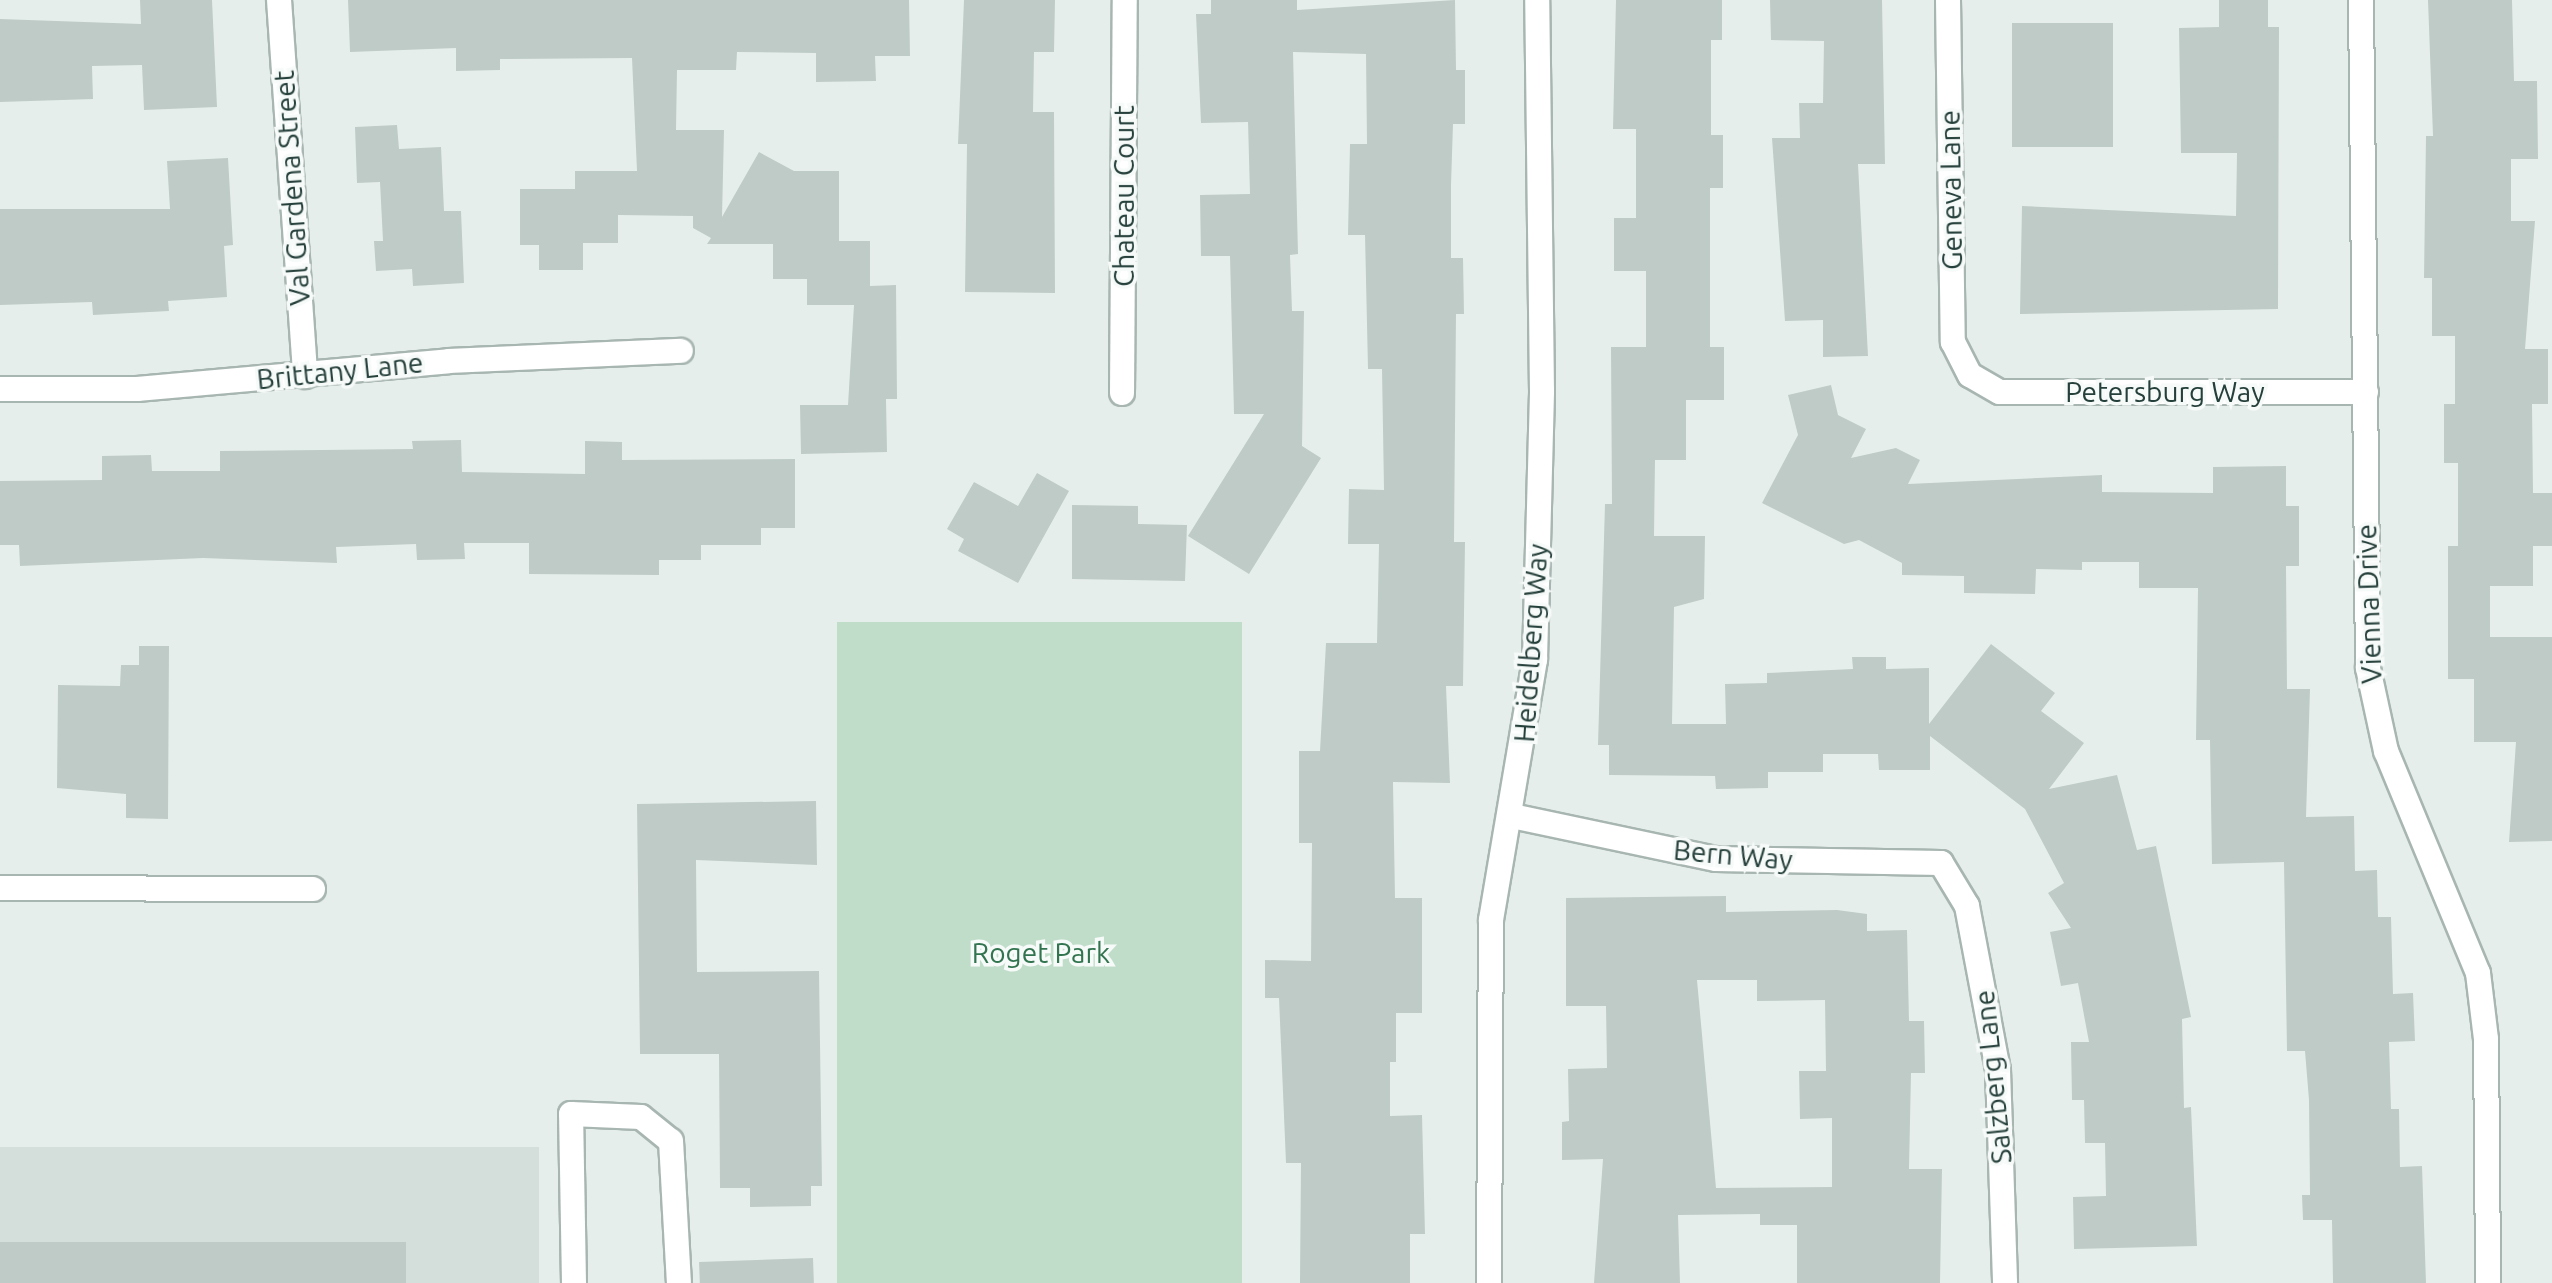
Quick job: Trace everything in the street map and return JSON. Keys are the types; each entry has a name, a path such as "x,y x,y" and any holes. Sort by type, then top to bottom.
{"street":[{"name":"Val Gardena Street","path":"279,0 305,376"},
{"name":"Chateau Court","path":"1122,393 1125,0"},
{"name":"Heidelberg Way","path":"1489,1283 1488,955 1512,816 1536,623 1537,0"},
{"name":"Geneva Lane","path":"1948,0 1953,342 1970,375"},
{"name":"Vienna Drive","path":"2361,0 2371,695 2386,751 2478,973 2486,1039 2488,1283"},
{"name":"Brittany Lane","path":"0,389 137,389 449,361 681,351"},
{"name":"Petersburg Way","path":"1970,375 2000,392 2366,392"},
{"name":"Bern Way","path":"1512,816 1716,859 1928,860 1953,875"},
{"name":"Salzberg Lane","path":"1953,875 1974,935 1998,1070 2005,1283"},
{"path":"0,888 313,889"},
{"path":"574,1283 571,1114 629,1114 671,1141 679,1283"}],"shaded area":[{"path":"0,1147 539,1147 539,1283 0,1283"}],"green space":[{"name":"Roget Park","path":"837,622 1242,622 1242,1283 837,1283"}],"building":[{"path":"140,0 212,0 217,107 144,110 142,65 92,66 93,99 0,102 0,19 141,24"},
{"path":"348,0 909,0 910,56 875,56 876,81 816,82 816,53 737,52 736,70 677,70 676,130 724,130 722,217 759,152 794,171 839,171 839,241 870,241 870,286 896,285 897,399 886,399 887,452 801,454 800,405 848,405 854,305 807,305 807,279 773,279 773,244 707,244 711,238 693,228 693,216 618,215 618,243 583,243 583,270 539,270 539,245 520,245 520,189 575,189 575,171 637,171 632,58 500,59 500,70 456,71 456,48 350,52"},
{"path":"964,0 1055,0 1054,52 1034,52 1033,112 1054,112 1055,293 965,292 967,144 958,144"},
{"path":"1211,0 1297,0 1297,10 1455,0 1456,70 1465,70 1465,124 1453,124 1451,185 1451,258 1463,258 1464,314 1456,314 1454,542 1465,542 1463,686 1446,686 1450,783 1393,782 1395,898 1422,898 1422,1013 1396,1013 1396,1062 1390,1062 1390,1116 1422,1115 1425,1234 1410,1234 1410,1283 1300,1283 1301,1163 1286,1163 1279,998 1265,998 1265,960 1311,961 1312,843 1299,843 1299,751 1320,751 1326,643 1377,643 1379,544 1348,544 1349,489 1384,490 1382,369 1368,369 1365,235 1348,235 1350,144 1367,144 1366,54 1293,52 1298,254 1290,255 1292,311 1304,311 1302,446 1321,458 1249,574 1188,536 1264,414 1234,414 1230,256 1201,256 1200,195 1250,194 1248,122 1201,123 1196,14 1211,14"},
{"path":"1616,0 1722,0 1722,40 1711,40 1711,135 1723,135 1723,188 1710,188 1710,347 1724,347 1724,400 1686,400 1686,460 1655,460 1654,536 1705,536 1704,599 1674,607 1672,724 1726,724 1725,684 1767,683 1767,673 1853,669 1852,657 1886,657 1886,669 1929,668 1929,724 1991,644 2055,693 2041,711 2084,743 2049,789 2117,775 2137,850 2156,846 2191,1017 2182,1019 2184,1108 2191,1107 2197,1246 2074,1249 2073,1197 2106,1196 2105,1143 2085,1143 2084,1100 2072,1100 2071,1042 2089,1042 2078,983 2061,986 2050,932 2071,928 2048,893 2064,883 2025,809 1930,736 1930,770 1879,770 1878,754 1823,754 1823,772 1768,772 1768,788 1716,789 1715,776 1609,775 1609,745 1598,745 1605,504 1612,504 1611,347 1646,347 1646,271 1614,271 1614,218 1636,218 1636,129 1613,129"},
{"path":"1770,0 1882,0 1885,164 1858,164 1868,356 1823,357 1823,320 1785,321 1772,138 1800,138 1799,103 1823,103 1824,41 1771,40"},
{"path":"2219,0 2268,0 2268,27 2279,27 2278,309 2020,314 2022,206 2236,216 2237,153 2181,153 2179,28 2219,27"},
{"path":"2428,0 2512,0 2514,81 2537,81 2538,159 2511,159 2511,221 2535,221 2525,349 2548,349 2548,404 2532,404 2533,493 2552,493 2552,546 2533,546 2533,586 2490,586 2490,637 2552,637 2552,841 2509,842 2516,742 2474,742 2474,679 2448,679 2448,546 2458,546 2458,463 2444,463 2444,404 2455,404 2455,336 2432,336 2432,278 2424,278 2426,136 2433,136"},
{"path":"2012,23 2113,23 2113,147 2012,147"},
{"path":"397,125 399,149 441,147 444,211 461,211 464,283 413,286 412,269 376,271 374,241 383,241 380,182 357,183 355,127"},
{"path":"228,158 233,245 224,246 227,297 168,301 169,311 93,315 92,302 0,305 0,209 170,209 167,161"},
{"path":"1831,385 1838,415 1866,429 1851,458 1896,448 1920,460 1908,484 2102,475 2102,492 2213,493 2213,467 2286,466 2286,506 2299,506 2299,566 2286,566 2287,689 2310,689 2306,817 2354,816 2355,871 2377,870 2378,917 2391,917 2393,994 2413,993 2415,1041 2389,1042 2391,1109 2399,1109 2400,1167 2422,1166 2426,1283 2333,1283 2332,1220 2303,1220 2302,1195 2310,1195 2309,1100 2305,1051 2287,1051 2284,862 2212,864 2210,740 2196,740 2198,588 2139,588 2139,562 2082,562 2082,570 2036,569 2035,594 1964,593 1964,576 1902,575 1902,563 1859,540 1844,544 1762,503 1798,435 1788,395"},
{"path":"461,440 462,472 585,474 585,441 622,442 622,460 795,459 795,528 761,528 761,545 701,545 701,560 659,560 659,575 529,574 529,543 464,543 465,559 417,560 416,544 336,547 337,563 203,558 20,566 19,545 0,545 0,481 102,480 102,456 151,455 152,471 220,471 220,451 413,449 412,441"},
{"path":"1037,473 1069,491 1018,583 958,551 964,539 947,529 974,482 1018,506"},
{"path":"1072,505 1138,506 1138,524 1187,525 1185,581 1072,579"},
{"path":"139,646 169,646 168,819 126,818 126,794 57,788 58,685 120,686 121,665 139,665"},
{"path":"816,801 817,865 696,860 697,972 819,971 822,1186 811,1186 811,1206 750,1207 750,1188 720,1188 719,1054 640,1054 637,804"},
{"path":"1726,896 1726,912 1837,910 1867,914 1867,931 1907,930 1909,1021 1924,1021 1925,1073 1911,1073 1909,1169 1942,1169 1940,1283 1797,1283 1797,1225 1760,1225 1760,1214 1678,1215 1680,1283 1594,1283 1603,1159 1562,1160 1562,1122 1569,1121 1568,1069 1607,1068 1606,1006 1566,1006 1566,898","holes":["1697,980 1757,980 1757,1001 1825,1000 1826,1071 1799,1071 1800,1119 1832,1118 1832,1187 1716,1188"]},
{"path":"0,1242 406,1242 406,1283 0,1283"},
{"path":"813,1258 814,1283 700,1283 699,1262"}]}
